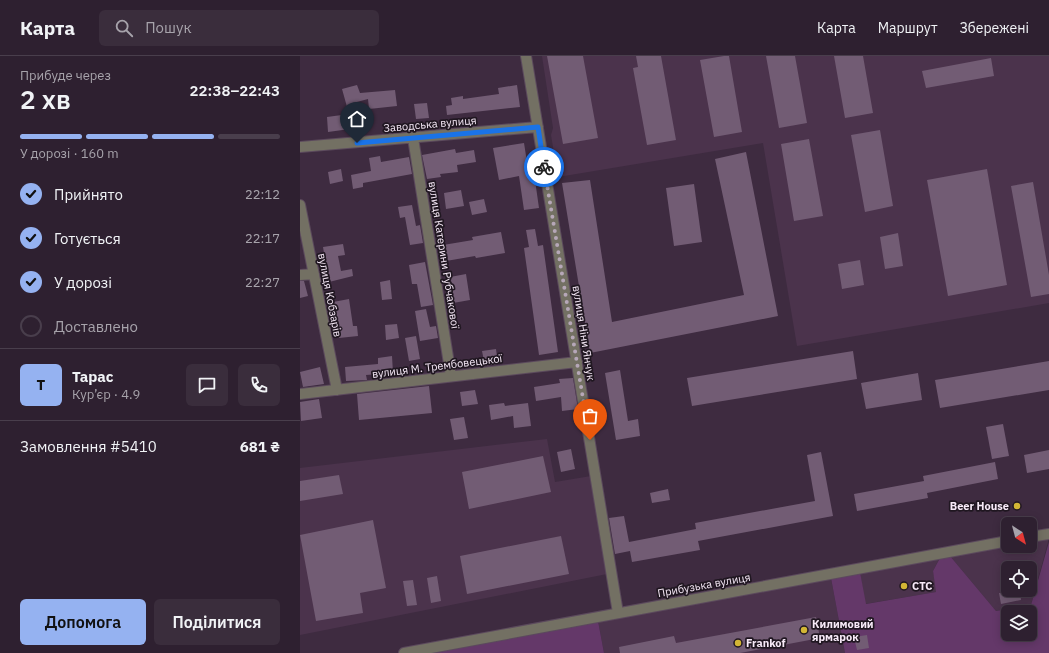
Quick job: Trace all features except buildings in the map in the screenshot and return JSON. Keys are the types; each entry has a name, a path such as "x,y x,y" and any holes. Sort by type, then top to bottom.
{"street":[{"name":"вулиця Ніни Янчук","path":"526,56 618,613"},
{"name":"Заводська вулиця","path":"300,148 538,127"},
{"name":"вулиця Катерини Рубчакової","path":"414,138 450,376"},
{"name":"вулиця Кобзарів","path":"300,205 337,390"},
{"path":"300,275 314,274"},
{"name":"вулиця М. Трембовецької","path":"300,394 576,362"},
{"path":"1037,536 1049,534"},
{"name":"Прибузька вулиця","path":"404,653 1001,542"}],"shaded area":[{"path":"542,56 1049,56 1049,303 797,346 763,143 558,177 551,135 553,128"},
{"path":"547,439 555,482 591,476 607,574 300,635 300,468"},
{"path":"1049,538 1037,583 1037,561 1001,561 1001,597 1033,597 1031,605 1001,605 1001,610 996,611 950,556 1001,547 1001,553 1037,553 1037,540"},
{"path":"1049,542 1049,653 845,653 831,578 860,572 866,604 936,592 933,571 940,558 950,556 996,611 1001,610 1001,641 1037,641 1037,605 1031,605 1033,597 1037,597 1037,584"},
{"path":"940,558 933,571 937,592 865,604 860,572"},
{"path":"831,578 845,653 604,653 598,621"},
{"path":"598,621 604,653 427,653"}],"way so far":[{"path":"544,167 590,440"}],"place":[{"name":"Beer House","path":"1017,506"},
{"name":"СТС","path":"904,586"},
{"name":"Килимовий ярмарок","path":"804,630"},
{"name":"Frankof","path":"738,643"}],"route":[{"path":"357,143 538,127 544,167"}]}
